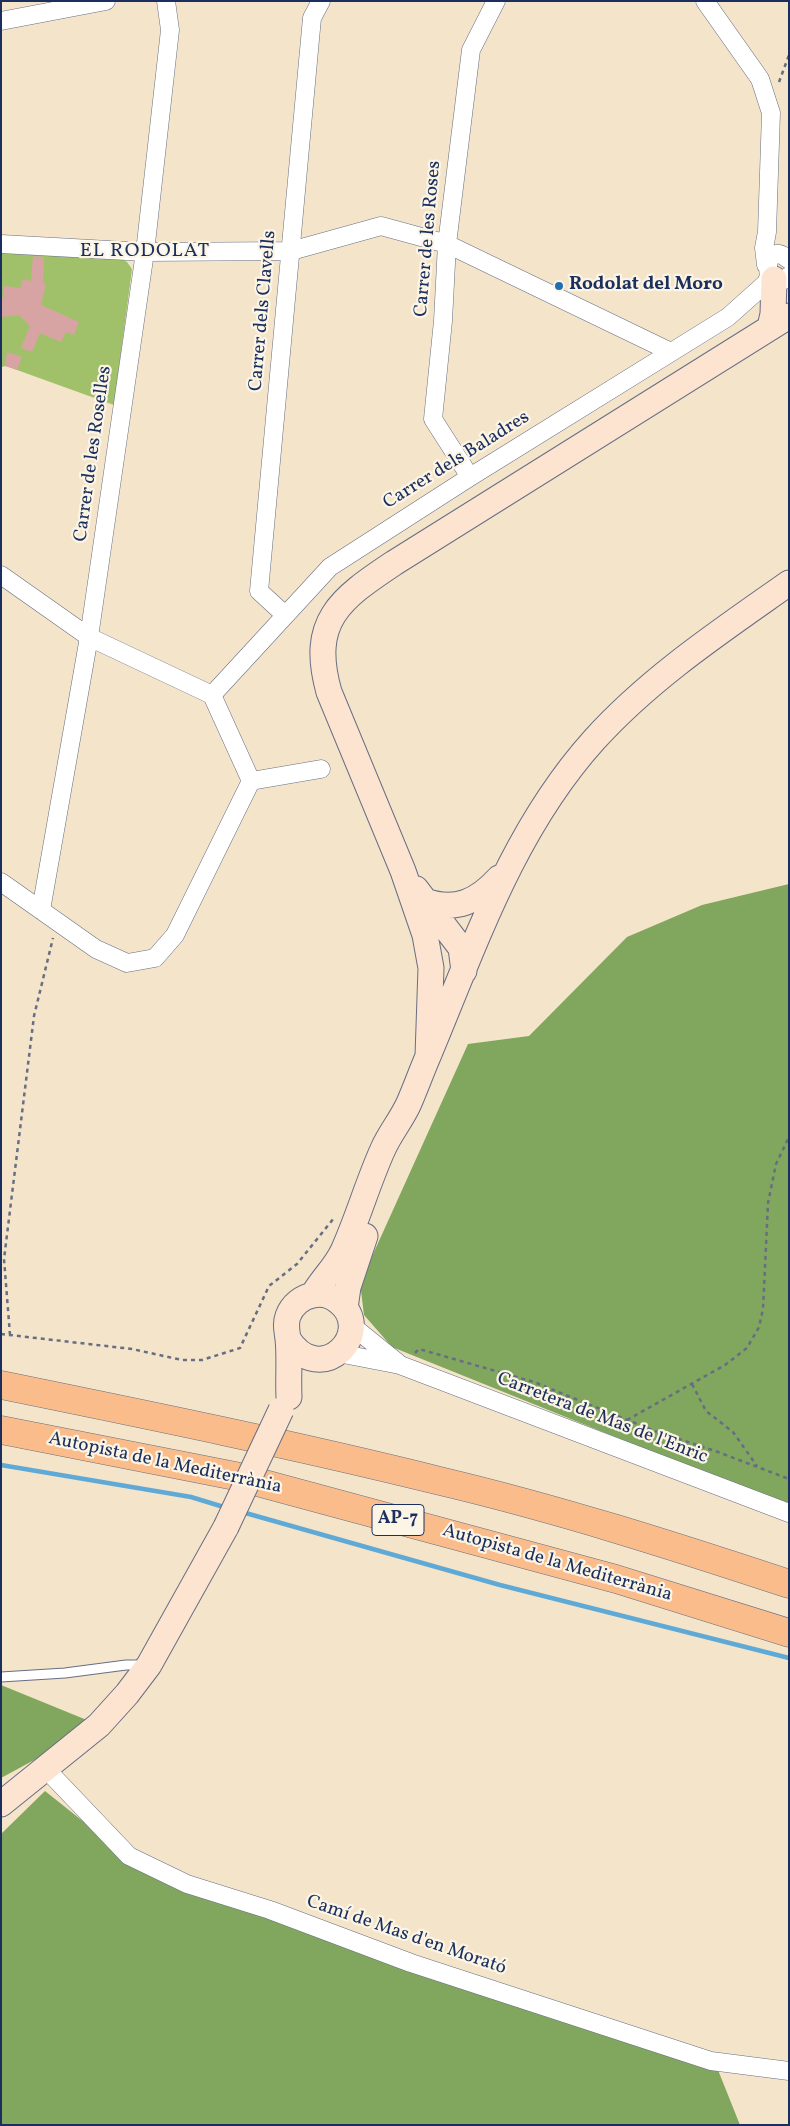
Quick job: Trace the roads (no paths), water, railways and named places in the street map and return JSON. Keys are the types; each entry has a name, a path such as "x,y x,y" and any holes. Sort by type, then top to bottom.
{"highway":[{"name":"AP-7","path":"1,1385 249,1436 442,1481 635,1533 789,1584"},
{"name":"Autopista de la Mediterrània","path":"1,1430 235,1476 616,1579 789,1632"}],"main road":[{"path":"428,1056 431,968 425,935 404,871 329,692 324,674 323,641 326,627 344,599 359,586 779,322 775,277"},
{"path":"1,1804 99,1725 149,1665 226,1527 285,1404 329,1357 346,1346 355,1261 399,1148 409,1104 480,928 508,868 535,819 593,740 626,707 678,662 789,583"},
{"path":"425,901 438,906 468,903 487,892 508,868"},
{"path":"404,871 461,948 464,971"},
{"path":"314,1295 319,1284 334,1268 342,1252 383,1148 409,1104"},
{"path":"285,1404 287,1322 294,1306 302,1298 314,1295 333,1298 348,1316"},
{"path":"288,1339 295,1350 305,1357 329,1357"}],"street":[{"path":"1,21 106,1"},
{"name":"Carrer de les Roselles","path":"41,910 89,637 144,252 170,30 166,1"},
{"name":"Carrer dels Clavells","path":"285,615 259,591 312,18 320,1"},
{"name":"Carrer de les Roses","path":"470,476 433,419 443,321 447,244 471,50 496,1"},
{"path":"705,1 760,79 771,114 767,232 764,248 775,277"},
{"path":"1,244 144,252 291,251 381,226 447,244 672,352"},
{"name":"Carrer dels Baladres","path":"212,695 330,567 470,476 728,317 775,277"},
{"path":"1,575 89,637 212,695 251,781"},
{"path":"251,781 321,769"},
{"path":"1,882 96,949 127,963 155,958 175,935 251,781"},
{"path":"348,1316 400,1365"},
{"path":"329,1357 400,1365"},
{"name":"Carretera de Mas de l'Enric","path":"400,1365 789,1513"},
{"name":"Camí de Mas d'en Morató","path":"46,1769 129,1856 187,1884 270,1910 411,1963 711,2061 789,2071"}],"lane":[{"path":"1,1677 65,1673 126,1665 149,1665"}],"waterway":[{"path":"1,1465 191,1497 227,1508"},
{"path":"242,1512 500,1585 789,1658"}],"place":[{"name":"Rodolat del Moro","path":"559,286"}],"district":[{"name":"EL RODOLAT","path":"145,252"}]}
